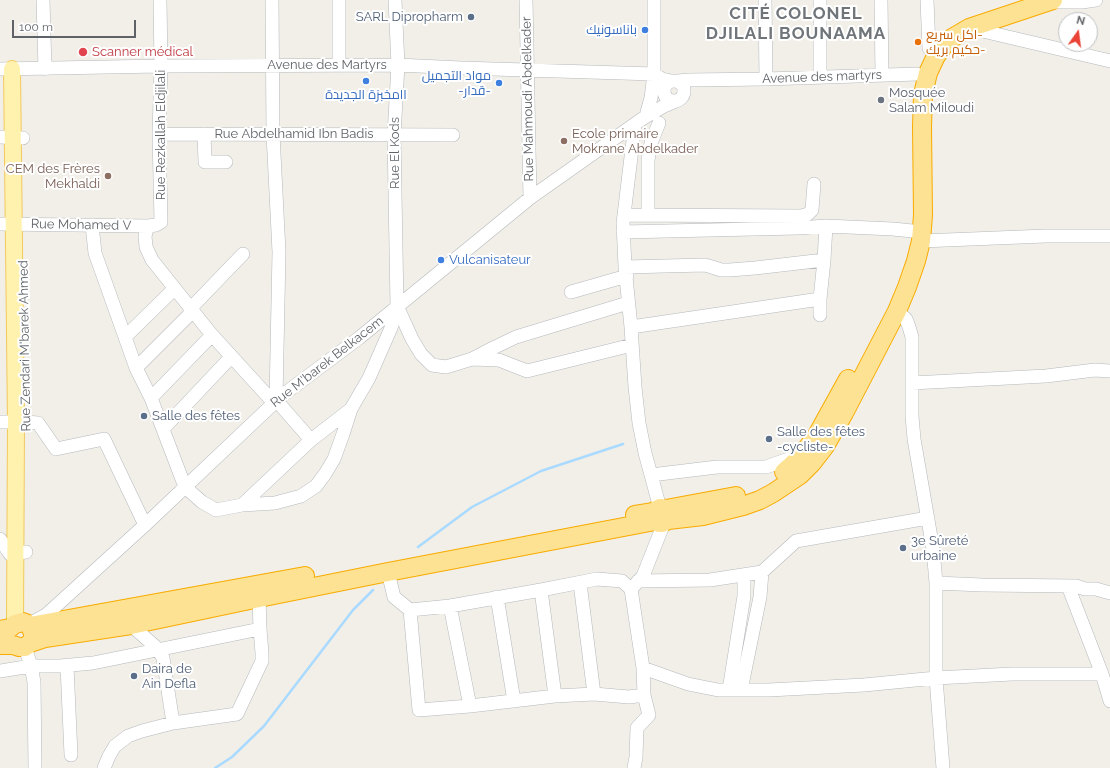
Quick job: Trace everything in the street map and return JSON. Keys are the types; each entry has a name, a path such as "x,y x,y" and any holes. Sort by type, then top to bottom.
{"highway":[{"path":"18,634 661,515 703,516 744,506 773,494 800,475 812,463 825,446 844,413 908,287 916,261 916,236 913,204 912,100 918,74 929,48 940,36 962,22 1023,0"},
{"path":"18,634 45,638 131,625 661,515 755,490 770,482 792,465 816,437 896,289 906,264 923,215 923,94 928,73 936,56 944,45 952,38 969,28 1050,1"}],"main road":[{"path":"12,69 13,224 21,422 21,553 18,634"}],"street":[{"path":"43,0 45,68"},
{"name":"Rue Rezkallah Eldjilali","path":"160,0 161,222"},
{"path":"272,0 273,134 279,252 275,401"},
{"path":"339,0 339,65"},
{"name":"Rue El Kods","path":"395,0 398,65 394,135 398,306"},
{"name":"Rue Mahmoudi Abdelkader","path":"526,0 530,198"},
{"path":"634,768 637,728 649,714 644,695 644,668 635,585 643,576 661,515 639,423 623,232 624,214 641,118 651,98 654,74 654,0"},
{"path":"765,0 766,79"},
{"path":"820,0 820,77"},
{"path":"881,0 882,75"},
{"path":"927,0 929,48"},
{"path":"1050,1 1082,2 1096,0"},
{"path":"969,28 1110,61"},
{"name":"Avenue des Martyrs","path":"12,69 161,66 398,65 654,74 662,79 675,81"},
{"path":"654,74 672,96"},
{"name":"Avenue des martyrs","path":"675,81 918,74"},
{"path":"672,96 726,79"},
{"path":"675,81 684,86 672,96 665,86 675,81"},
{"name":"Rue M'barek Belkacem","path":"18,634 46,615 145,525 275,401 359,338 530,198 672,96"},
{"path":"648,215 648,160 651,143 659,123"},
{"name":"Rue Abdelhamid Ibn Badis","path":"160,134 453,135"},
{"path":"204,134 205,162 226,162"},
{"path":"624,214 802,216 808,214 812,210 814,184"},
{"name":"Rue Mohamed V","path":"13,224 148,226 161,222"},
{"path":"92,225 95,253 136,368 151,398 185,487 202,502 216,510 242,505 274,503 301,496 316,486 334,459 351,409 370,378 391,328 398,306"},
{"path":"148,226 146,247 152,260 231,357 311,440"},
{"path":"820,315 826,226"},
{"path":"623,232 826,226 893,229 916,236 1110,236"},
{"path":"136,368 189,315 191,308 243,254"},
{"path":"571,292 626,271 705,265 712,266 720,270 730,270 824,260"},
{"path":"125,337 174,288"},
{"path":"631,327 820,299"},
{"path":"398,306 412,339 421,354 432,365 446,367 472,359 516,338 628,303"},
{"path":"897,311 906,319 912,337 912,416 914,438 933,549 936,583 936,678 943,768"},
{"path":"151,398 212,335"},
{"path":"472,359 499,360 527,371 632,345"},
{"path":"163,429 231,357"},
{"path":"912,383 1046,376 1095,370 1110,371"},
{"path":"242,505 311,440 351,409"},
{"path":"0,422 38,423 56,449 104,439 145,525"},
{"path":"651,475 717,467 766,467 803,454"},
{"path":"388,572 394,597 410,610 450,606 597,579 622,581 635,585 710,580 762,572 796,541 928,518"},
{"path":"0,539 10,554 21,553"},
{"path":"735,690 760,597 762,572"},
{"path":"735,690 744,596 744,575"},
{"path":"580,583 594,694"},
{"path":"936,583 1076,586 1110,593"},
{"path":"1068,586 1102,674 1110,701"},
{"path":"541,590 555,696"},
{"path":"497,597 514,701"},
{"path":"104,768 115,746 128,736 173,723 237,714 262,661 259,598"},
{"path":"450,606 470,706"},
{"path":"410,610 420,710 555,696 594,694 629,697 644,695"},
{"path":"131,625 158,649 163,658 173,723"},
{"path":"0,671 31,666 66,666 93,663 260,628"},
{"path":"18,634 31,666 34,682 35,768"},
{"path":"66,666 71,755"},
{"path":"644,668 688,684 718,690 769,690 864,685 936,678 1012,674 1102,674"}],"waterway":[{"path":"418,547 472,507 541,471 623,444"},
{"path":"215,768 232,757 264,726 353,610 373,590"}],"place":[{"name":"SARL Dipropharm","path":"471,17"},
{"name":"باناسونيك","path":"645,30"},
{"name":"اكل سريع- حكيم بريك-","path":"918,42"},
{"name":"Scanner médical","path":"83,52"},
{"name":"اامخبزة الجديدة","path":"366,81"},
{"name":"مواد التجميل -قدار-","path":"499,83"},
{"name":"Mosquée Salam Miloudi","path":"881,100"},
{"name":"Ecole primaire Mokrane Abdelkader","path":"564,141"},
{"name":"CEM des Frères Mekhaldi","path":"108,176"},
{"name":"Vulcanisateur","path":"441,260"},
{"name":"Salle des fêtes","path":"144,416"},
{"name":"Salle des fêtes -cycliste-","path":"769,439"},
{"name":"3e Sûreté urbaine","path":"903,548"},
{"name":"Daira de Ain Defla","path":"134,676"}],"district":[{"name":"CITÉ COLONEL DJILALI BOUNAAMA","path":"796,24"}]}
